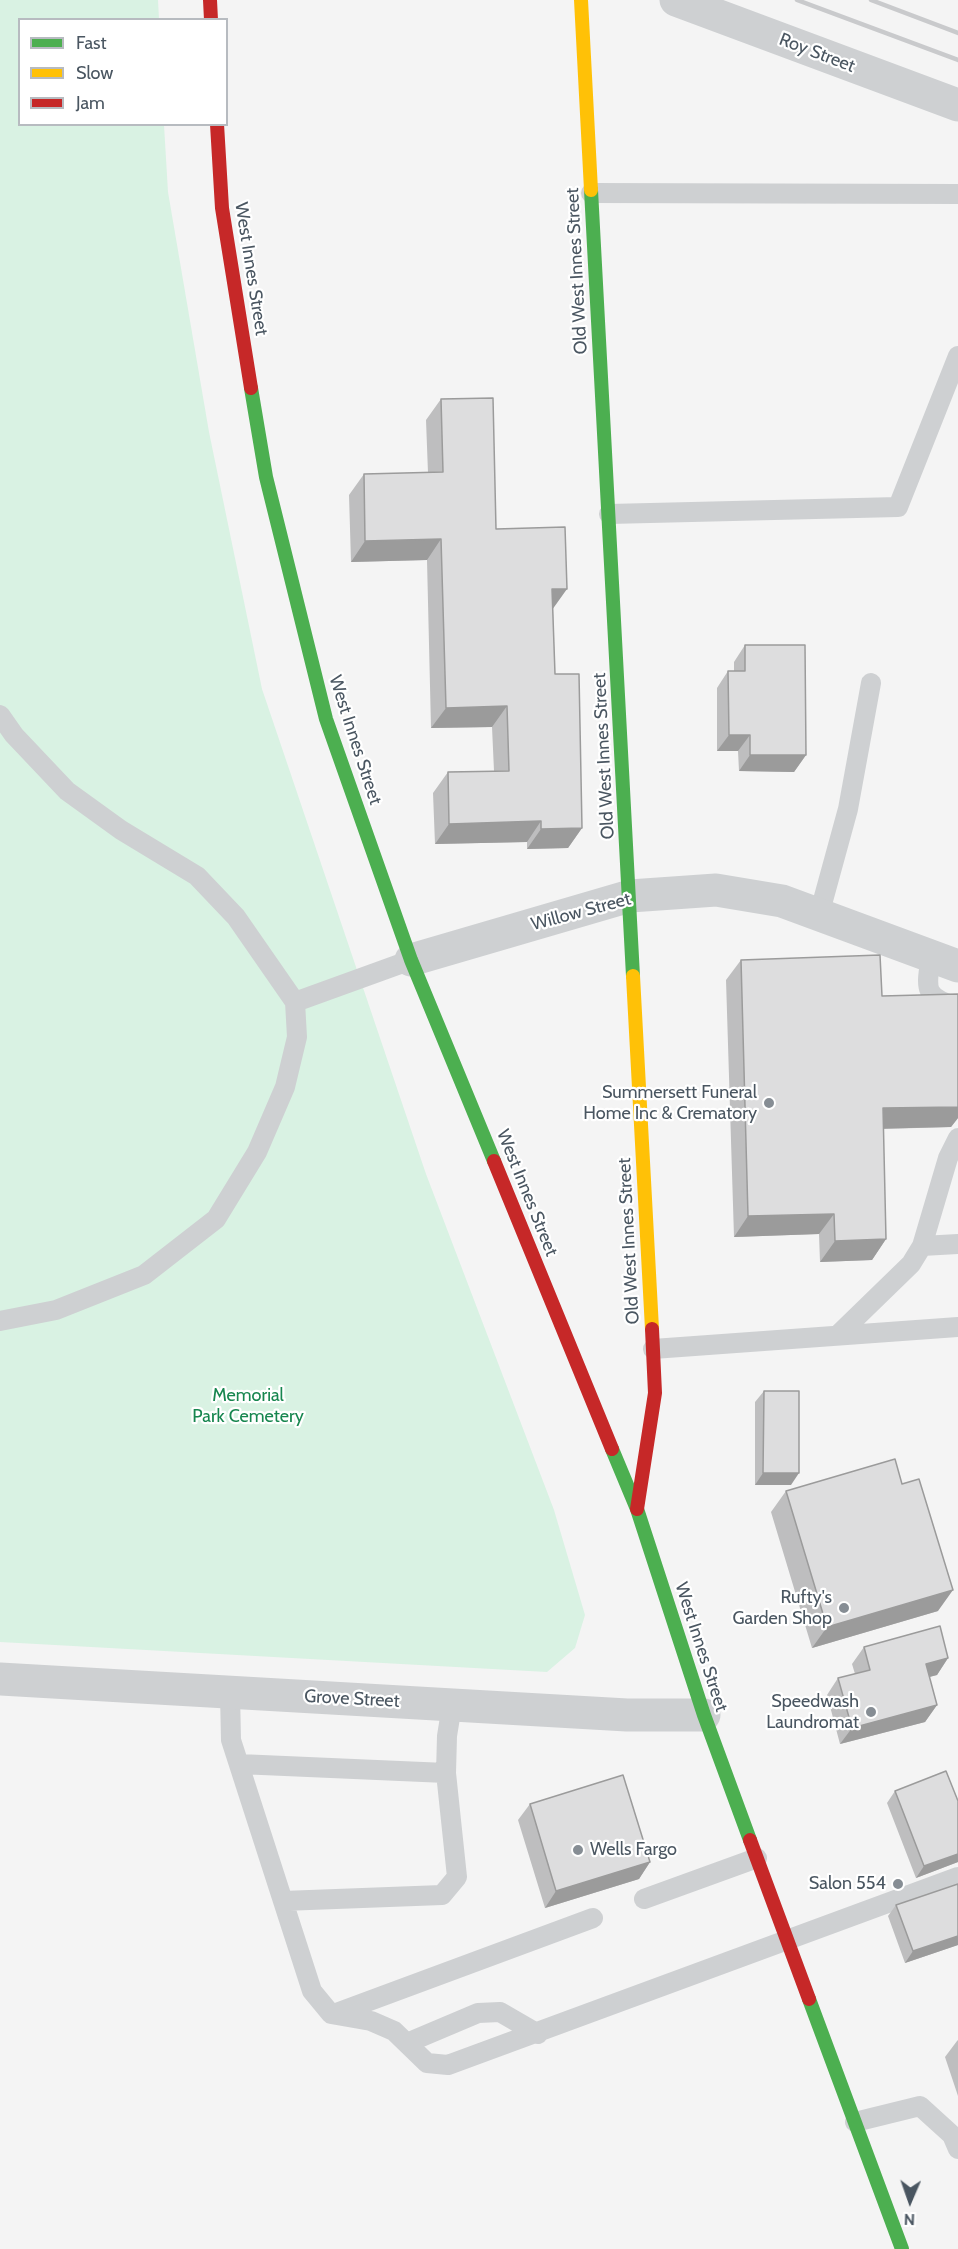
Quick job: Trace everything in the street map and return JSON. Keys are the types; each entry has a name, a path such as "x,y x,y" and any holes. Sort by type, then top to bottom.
{"main road":[{"path":"210,0 211,18"},
{"name":"Old West Innes Street","path":"581,0 655,1393 637,1509"},
{"name":"West Innes Street","path":"217,126 222,208 266,477 326,719 411,960 637,1509 704,1715 902,2249"}],"street":[{"name":"Roy Street","path":"676,0 958,105"},
{"name":"Willow Street","path":"411,960 630,896 716,890 782,901 945,961"},
{"name":"Grove Street","path":"0,1679 627,1715 704,1715"}],"lane":[{"path":"591,193 958,194"},
{"path":"609,514 898,507 958,356"},
{"path":"819,915 848,809 871,683"},
{"path":"0,715 14,735 67,791 122,830 197,876 236,917 295,1002 297,1037 285,1087 257,1152 216,1219 144,1275 56,1310 0,1321"},
{"path":"295,1002 411,960"},
{"path":"945,961 927,986 931,995 938,1001 958,1007"},
{"path":"839,1334 911,1264 922,1246 948,1158 958,1138"},
{"path":"922,1246 958,1244"},
{"path":"653,1349 958,1327"},
{"path":"230,1692 231,1740 312,1991 332,2014 371,2021 394,2031 427,2063 448,2066 958,1877"},
{"path":"283,1901 442,1895 457,1877 446,1773 447,1736 452,1705"},
{"path":"239,1764 446,1773"},
{"path":"644,1899 757,1858"},
{"path":"332,2014 593,1918"},
{"path":"407,2043 478,2013 500,2012 538,2034"},
{"path":"855,2122 920,2106 952,2135 958,2149"}],"green space":[{"name":"Memorial Park Cemetery","path":"0,0 158,0 159,18 18,18 18,126 164,126 168,192 209,432 262,689 426,1174 554,1510 585,1615 575,1648 547,1672 0,1642"}],"building":[{"path":"493,398 496,529 565,527 567,589 552,589 555,674 579,674 582,828 541,829 541,821 449,824 448,772 509,771 507,706 446,708 441,539 365,541 364,474 443,472 441,399"},
{"path":"745,645 805,645 806,755 750,755 750,735 729,735 728,671 745,671"},
{"path":"880,955 882,996 958,994 958,1107 883,1108 886,1239 835,1241 834,1214 748,1216 741,960"},
{"path":"764,1391 799,1391 799,1473 763,1473"},
{"path":"895,1459 902,1484 919,1479 953,1590 827,1627 786,1491"},
{"path":"940,1626 948,1658 926,1664 937,1705 852,1728 838,1678 870,1670 864,1647"},
{"path":"946,1771 958,1801 958,1854 924,1866 895,1791"},
{"name":"Wells Fargo","path":"623,1775 650,1862 556,1891 530,1804"},
{"path":"958,1884 958,1936 913,1951 896,1905"}],"railway":[{"path":"797,0 958,60"},
{"path":"871,0 958,33"}],"traffic: fast":[{"path":"591,190 633,976"},
{"path":"251,388 266,477 326,719 411,960 494,1161"},
{"path":"612,1449 637,1509 704,1715 750,1840"},
{"path":"809,1999 902,2249"}],"traffic: slow":[{"path":"581,0 591,190"},
{"path":"633,976 652,1329"}],"traffic: jam":[{"path":"210,0 211,18"},
{"path":"217,126 222,208 251,388"},
{"path":"494,1161 612,1449"},
{"path":"637,1509 655,1393 652,1329"},
{"path":"750,1840 809,1999"}],"place":[{"name":"Summersett Funeral Home Inc & Crematory","path":"769,1103"},
{"name":"Rufty's Garden Shop","path":"844,1608"},
{"name":"Speedwash Laundromat","path":"871,1712"},
{"name":"Wells Fargo","path":"578,1850"},
{"name":"Salon 554","path":"898,1884"}]}
